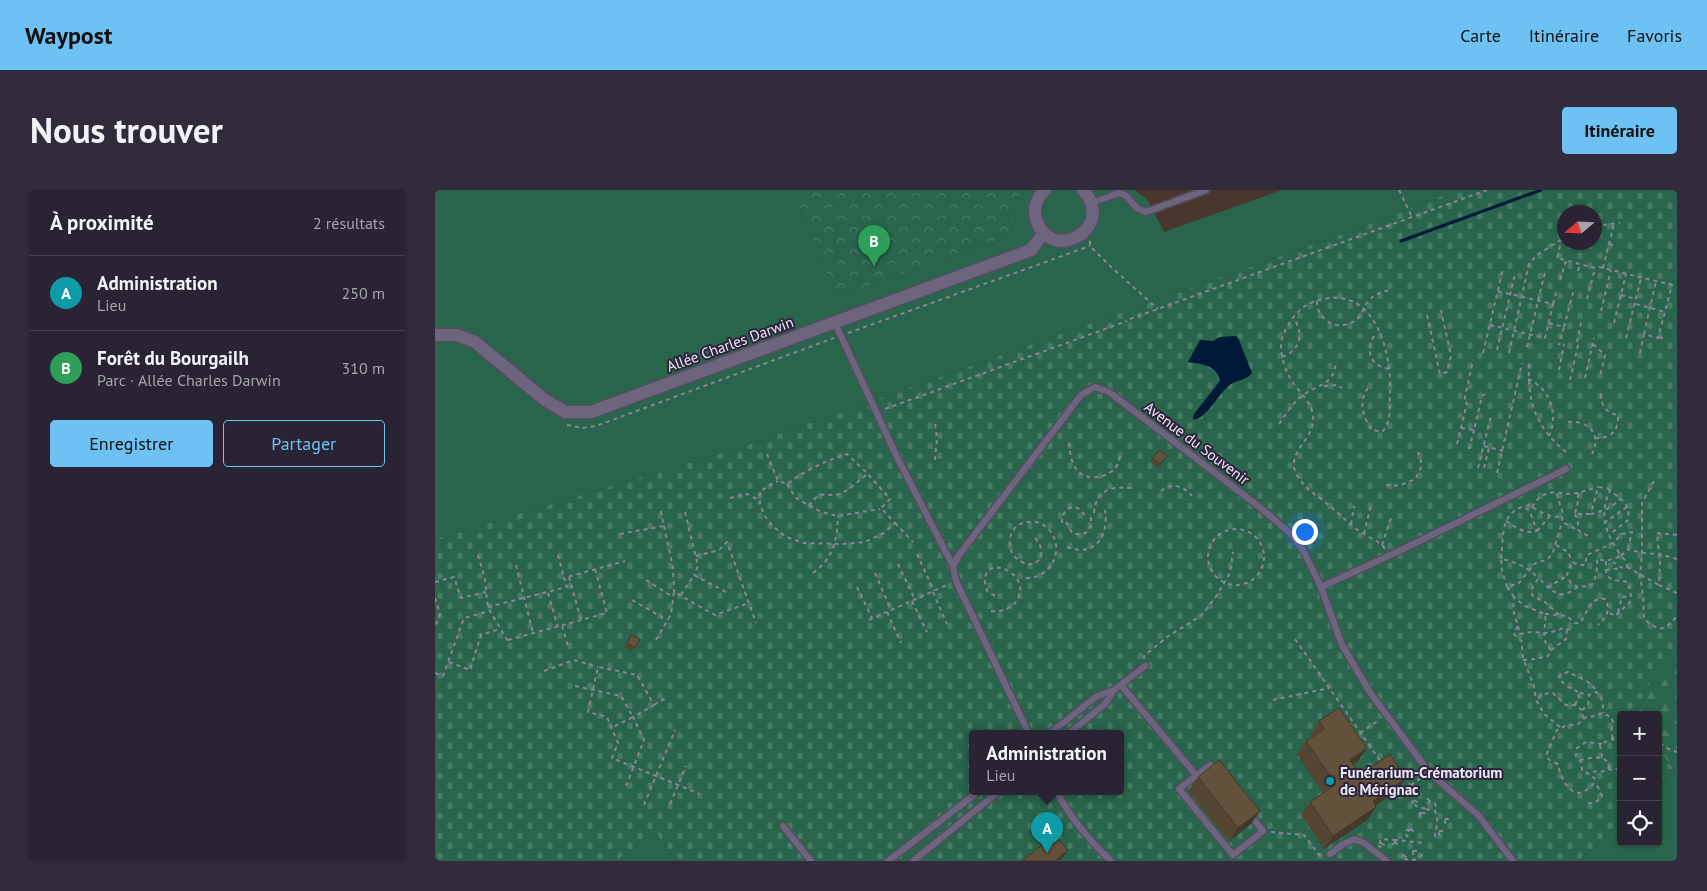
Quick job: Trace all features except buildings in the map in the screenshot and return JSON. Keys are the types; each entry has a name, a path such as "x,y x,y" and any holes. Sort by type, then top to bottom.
{"street":[{"path":"1045,190 1037,200 1035,215 1038,225 1043,233 1057,240 1064,241 1074,239 1083,234 1093,216 1091,202 1083,190"},
{"name":"Allée Charles Darwin","path":"435,335 457,336 475,342 545,400 565,412 591,412 1031,250 1043,233"}],"lane":[{"path":"1091,202 1119,193 1125,194 1137,208 1147,212 1205,190"},
{"path":"835,322 897,457 953,566 956,581 1027,730"},
{"name":"Avenue du Souvenir","path":"953,566 959,555 1081,395 1095,387 1109,392 1262,509 1291,534 1303,550 1321,587 1342,645 1371,694 1429,772 1479,816 1513,861"},
{"path":"1321,587 1389,556 1566,469"},
{"path":"1054,730 1097,696 1121,685 1145,666"},
{"path":"1121,685 1197,775"},
{"path":"1073,730 1105,704 1113,690"},
{"path":"1209,765 1263,831 1233,856 1179,789 1209,765"},
{"path":"888,861 974,795"},
{"path":"913,861 994,795"},
{"path":"1058,795 1065,808 1087,837 1111,861"},
{"path":"783,826 811,861"},
{"path":"1330,854 1354,839 1364,843 1387,861"}],"path":[{"path":"1399,190 1413,217"},
{"path":"877,413 1487,190"},
{"path":"1602,225 1620,223"},
{"path":"1603,268 1614,224"},
{"path":"1509,353 1529,264 1537,255 1557,242"},
{"path":"1609,244 1616,246"},
{"path":"1090,246 1158,309"},
{"path":"1559,250 1557,258 1671,285 1659,337"},
{"path":"1561,280 1565,260"},
{"path":"1579,271 1580,264"},
{"path":"1587,299 1595,268"},
{"path":"1483,353 1503,269"},
{"path":"1601,310 1611,270"},
{"path":"1527,347 1545,272"},
{"path":"1497,350 1515,274"},
{"path":"1614,324 1626,274"},
{"path":"1626,338 1641,278"},
{"path":"1639,357 1656,282"},
{"path":"1490,325 1545,338 1557,289"},
{"path":"1559,345 1574,289"},
{"path":"1317,301 1318,312 1323,318 1330,324 1339,326 1351,323 1359,317 1367,302 1382,291 1391,290"},
{"path":"1497,291 1553,304"},
{"path":"1669,294 1675,296"},
{"path":"1621,295 1636,299"},
{"path":"1368,388 1362,401 1367,422 1372,430 1382,432 1388,427 1390,369 1385,343 1377,326 1363,309 1348,300 1329,298 1309,302 1287,326 1281,343 1282,357 1293,383 1303,395 1313,414 1313,428 1294,459 1295,472 1306,488 1364,534 1382,544 1389,556"},
{"path":"1635,304 1665,312"},
{"path":"1427,315 1440,374 1447,372 1451,356 1441,310"},
{"path":"1282,357 1292,352 1299,342 1300,330 1293,318"},
{"path":"1570,380 1582,318"},
{"path":"1549,323 1564,327"},
{"path":"1643,334 1665,340"},
{"path":"1374,336 1368,349 1370,355 1374,362 1383,368 1390,369"},
{"path":"1585,378 1594,338"},
{"path":"1559,370 1564,344"},
{"path":"1593,344 1605,354 1600,377"},
{"path":"1457,444 1467,403 1464,402 1473,360"},
{"path":"1279,424 1303,395 1321,386 1332,376 1336,361"},
{"path":"1497,473 1522,363"},
{"path":"1529,364 1528,389 1535,413 1549,436 1566,452"},
{"path":"1528,379 1539,386 1550,401 1553,420 1549,436"},
{"path":"1321,386 1331,385 1342,388"},
{"path":"1595,438 1611,434 1619,423 1618,415 1607,412 1603,406 1601,391"},
{"path":"1469,450 1482,396 1485,394"},
{"path":"1478,468 1491,416"},
{"path":"1568,422 1585,423 1590,427 1595,438 1592,454"},
{"path":"935,423 937,438 935,460"},
{"path":"1461,428 1474,430"},
{"path":"1069,443 1076,470 1082,475 1091,477 1101,477 1116,467 1121,452"},
{"path":"1483,446 1503,451"},
{"path":"1485,468 1489,448"},
{"path":"1386,485 1403,485 1416,478 1422,465 1418,452"},
{"path":"767,454 778,481"},
{"path":"787,484 802,473 824,462 847,454 890,498 881,508 838,516 821,512 809,506 796,498 787,484 778,481 760,491 764,515 773,526 786,536 804,543 865,542 884,533 895,524"},
{"path":"809,506 814,498 820,494 844,492 868,474"},
{"path":"1654,482 1642,503 1640,576 1644,619 1655,628 1661,629 1668,627 1677,616"},
{"path":"1161,491 1166,487 1180,487 1191,496"},
{"path":"1591,514 1598,487"},
{"path":"1532,507 1538,498 1545,494 1556,492 1565,494 1577,493 1598,487 1607,488 1628,506 1629,512 1628,520 1609,535"},
{"path":"1094,513 1098,498 1109,488 1131,488"},
{"path":"1610,490 1603,511 1604,523 1613,544 1626,561 1627,567"},
{"path":"1507,587 1519,583 1525,578 1529,569 1534,564 1548,558 1553,552 1563,517 1556,492"},
{"path":"1577,493 1578,501 1575,514 1578,530"},
{"path":"730,498 747,494 761,504"},
{"path":"1575,514 1591,514 1603,511 1614,506 1620,499"},
{"path":"1364,534 1371,505"},
{"path":"1563,517 1538,512 1530,505 1513,511 1506,521 1503,530 1501,559 1502,571 1507,587 1514,597 1525,606 1545,614 1567,616 1575,623 1580,624 1592,602 1601,598 1606,599 1608,612 1598,625"},
{"path":"1351,524 1354,506"},
{"path":"1524,506 1530,512 1537,531"},
{"path":"1604,523 1628,506"},
{"path":"1062,523 1064,512 1069,508 1076,507 1081,509 1085,516"},
{"path":"655,640 671,614 674,592 673,568 660,508"},
{"path":"881,508 913,542"},
{"path":"1067,547 1074,550 1084,550 1099,542 1105,533 1105,510"},
{"path":"681,595 698,566 685,512"},
{"path":"1066,522 1072,533 1078,535 1085,534 1092,525 1090,514"},
{"path":"813,573 823,566 836,543 838,516"},
{"path":"1506,521 1521,531 1530,533 1537,531 1551,516"},
{"path":"1382,544 1391,518"},
{"path":"1026,578 1034,578 1043,574 1051,567 1055,560 1056,546 1054,536 1041,524 1023,522 1012,531 1010,540 1011,550 1017,559 1023,563 1031,564 1038,561 1042,549 1041,544 1035,538"},
{"path":"1562,522 1591,538"},
{"path":"620,534 664,526"},
{"path":"1240,529 1251,533 1259,540 1263,550 1264,560 1261,570 1254,579 1245,584 1234,585 1224,583 1217,578 1209,565 1207,556 1210,545 1218,535 1228,530 1240,529"},
{"path":"1501,559 1529,569 1548,588 1564,594 1578,587 1591,586 1594,583 1598,564 1597,559 1606,561 1621,556 1629,549 1632,532 1621,534 1613,544 1587,555 1585,565 1578,565 1572,562 1568,552 1556,544"},
{"path":"1659,585 1660,563 1657,533 1677,534"},
{"path":"696,556 719,550 727,542 757,623"},
{"path":"1629,549 1677,559"},
{"path":"1145,666 1144,656 1167,637 1203,614 1230,573 1233,552"},
{"path":"917,554 947,624"},
{"path":"478,555 485,579 488,607 508,642 533,633 607,613 595,569"},
{"path":"488,607 567,587 558,555"},
{"path":"1610,560 1621,567"},
{"path":"564,578 625,561"},
{"path":"1606,561 1606,570 1610,579 1628,582 1631,596 1630,602 1615,616 1608,612"},
{"path":"1548,588 1567,575 1572,562"},
{"path":"898,564 927,632"},
{"path":"516,565 533,633"},
{"path":"991,610 998,612 1007,609 1019,597 1017,578 1009,570 1001,567 994,567 985,575 984,582 987,591 995,596"},
{"path":"1606,570 1621,567 1624,569 1627,567 1640,576 1677,593"},
{"path":"875,573 891,610"},
{"path":"694,575 726,592"},
{"path":"1567,575 1571,583 1578,587"},
{"path":"435,582 453,576 461,598 486,592"},
{"path":"569,576 581,620"},
{"path":"1539,578 1533,586 1531,593 1534,597 1545,602 1559,615"},
{"path":"646,580 673,597"},
{"path":"857,587 870,619 956,581"},
{"path":"548,592 558,627"},
{"path":"674,592 715,615 749,602"},
{"path":"1617,614 1622,597 1631,596"},
{"path":"1514,597 1513,610 1522,642 1523,660 1534,686 1536,700 1544,714 1560,727"},
{"path":"435,598 440,614 435,628"},
{"path":"632,600 667,620"},
{"path":"435,673 443,676 464,618 490,611"},
{"path":"887,612 901,643"},
{"path":"1545,614 1545,645 1551,650"},
{"path":"562,626 569,649"},
{"path":"1518,626 1514,634 1522,642"},
{"path":"1520,634 1531,632 1549,633 1563,628 1571,630"},
{"path":"449,662 470,670 481,635 500,629"},
{"path":"1523,660 1548,656 1551,650 1566,639 1567,629"},
{"path":"1295,639 1383,765"},
{"path":"544,671 574,660 637,675 654,705"},
{"path":"597,667 588,712 607,718 618,743 611,758 699,794"},
{"path":"1596,692 1589,695 1578,692 1563,684 1559,676 1568,672 1591,683 1602,698 1603,713"},
{"path":"575,686 621,696 633,717 644,740 626,786"},
{"path":"1273,700 1329,688"},
{"path":"1575,705 1579,697 1578,692"},
{"path":"1536,700 1542,694 1553,693 1566,705 1575,705 1582,710 1583,718"},
{"path":"1582,710 1588,705 1589,695"},
{"path":"611,728 666,698"},
{"path":"1594,783 1585,791 1575,792 1564,784 1558,764 1549,760 1546,752 1554,734 1560,727 1577,724 1583,718 1603,713 1611,717 1613,722 1611,732 1613,739"},
{"path":"1360,733 1386,715"},
{"path":"644,805 675,730"},
{"path":"1588,803 1593,804 1602,796 1594,783 1595,779 1582,771 1582,763 1576,756 1577,748 1590,742 1602,744 1613,739 1617,740"},
{"path":"1601,758 1600,746 1602,744"},
{"path":"1662,744 1677,752"},
{"path":"1580,760 1605,758 1608,762 1608,769"},
{"path":"670,804 686,766"},
{"path":"1588,774 1595,771 1603,772 1608,769 1617,768"},
{"path":"1399,795 1429,772"},
{"path":"1397,786 1402,793"},
{"path":"1430,801 1434,802 1436,806 1435,811 1438,823 1435,838"},
{"path":"1415,804 1435,811"},
{"path":"1424,814 1426,809"},
{"path":"1438,823 1445,819"},
{"path":"1409,830 1405,833 1411,841"},
{"path":"1263,831 1304,835 1320,856 1330,854"},
{"path":"1380,844 1379,841 1382,839 1424,844"},
{"path":"1404,859 1414,860 1425,853"},
{"path":"1414,860 1415,855"}],"shaded area":[{"path":"1134,190 1282,190 1163,233 1147,199"}],"green space":[{"path":"435,190 793,190 837,297 1011,236 1015,205 1023,190 1134,190 1147,199 1164,232 1282,190 1457,190 1359,228 748,445 435,539"},
{"path":"793,190 1023,190 1015,205 1011,236 837,297"},
{"path":"1457,190 1677,190 1677,653 1646,688 1639,711 1617,711 1617,826 1578,861 677,861 655,832 616,861 435,861 435,539 748,445 1359,228"},
{"path":"1677,653 1676,772 1662,753 1662,711 1639,711 1646,688 1668,660"},
{"path":"1662,753 1676,772 1662,784"},
{"path":"1677,771 1677,861 1578,861 1617,826 1617,846 1662,846 1662,784"},
{"path":"655,832 677,861 616,861"}],"water":[{"path":"1236,336 1252,373 1231,384 1204,414 1194,420 1194,414 1220,381 1212,368 1188,362 1200,340 1213,341 1220,337"}],"waterway":[{"path":"1401,241 1541,190"}],"place":[{"name":"Forêt du Bourgailh","path":"874,266"},
{"name":"Funérarium-Crématorium de Mérignac","path":"1330,781"},
{"name":"Administration","path":"1047,853"}]}
